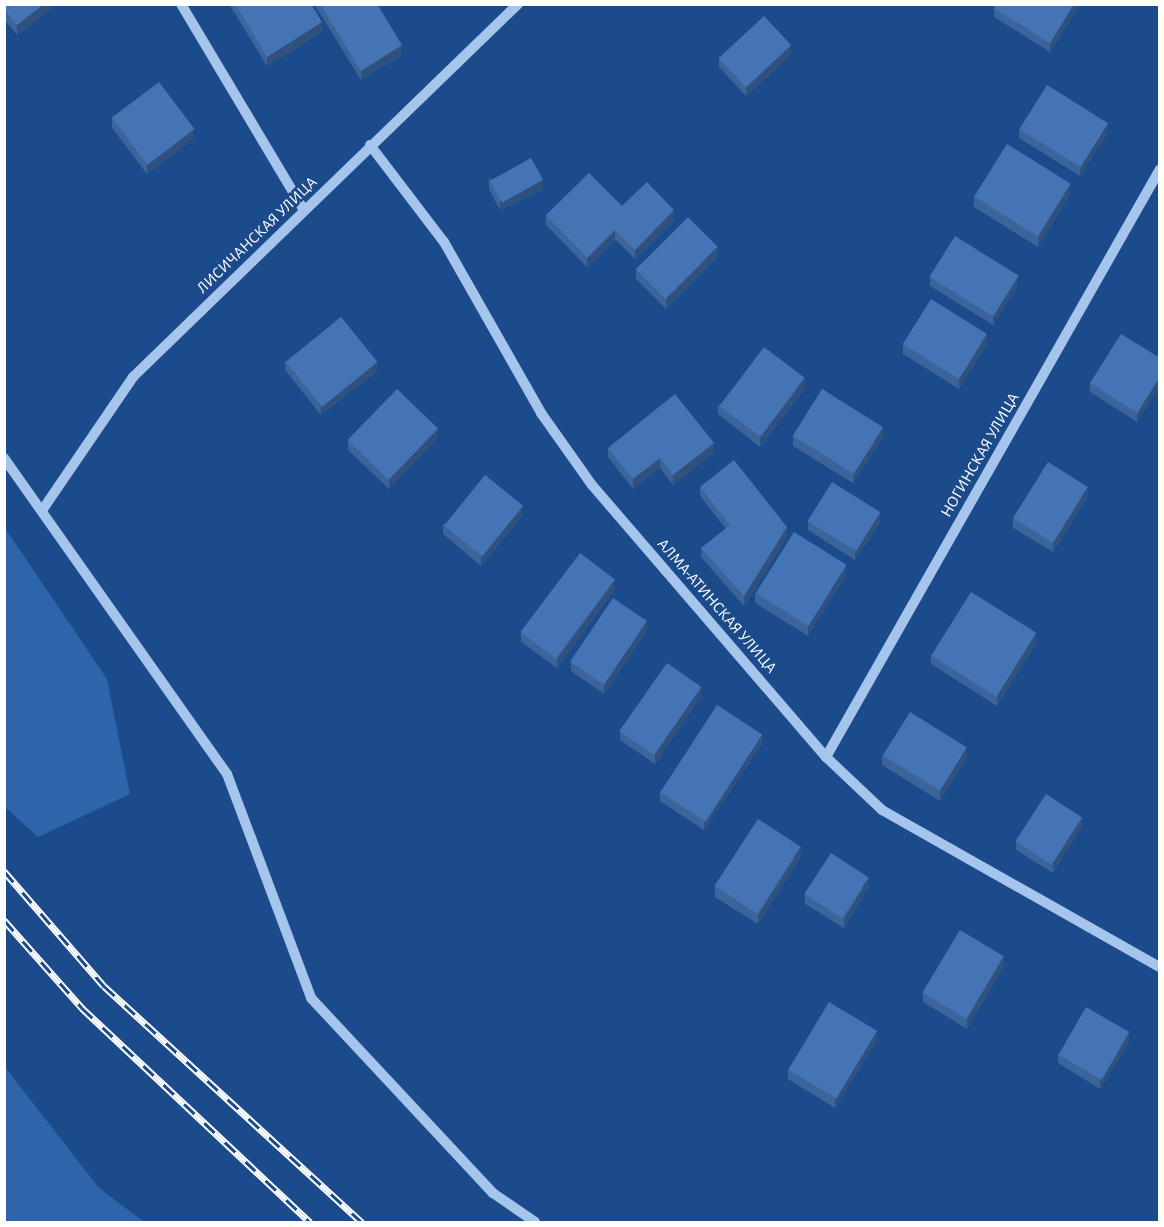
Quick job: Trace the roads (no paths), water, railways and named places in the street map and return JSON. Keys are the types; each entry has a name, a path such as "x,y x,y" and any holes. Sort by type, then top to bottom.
{"street":[{"path":"181,4 304,210"},
{"name":"ЛИСИЧАНСКАЯ УЛИЦА","path":"43,509 132,378 518,4"},
{"name":"АЛМА-АТИНСКАЯ УЛИЦА","path":"370,145 444,242 541,413 592,485 826,757 882,810 1160,967"},
{"name":"НОГИНСКАЯ УЛИЦА","path":"826,757 1160,169"},
{"path":"4,458 43,509 227,774 311,998 493,1193 535,1222"}],"railway":[{"path":"4,871 104,986 362,1222"},
{"path":"4,920 82,1008 310,1222"}]}
